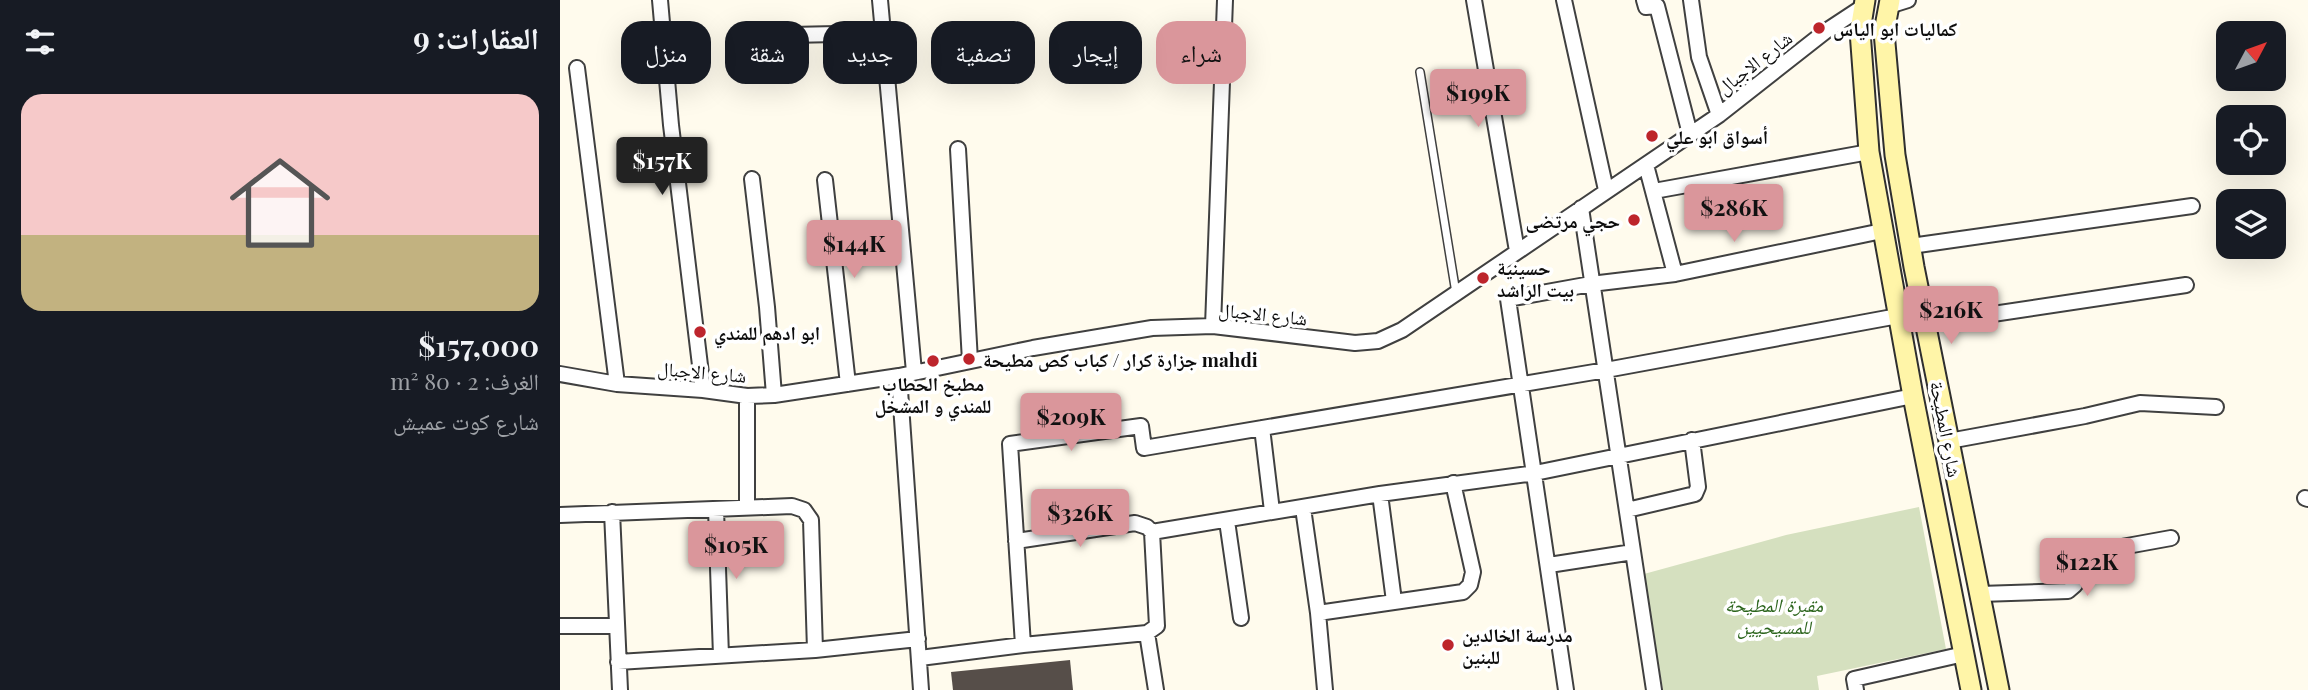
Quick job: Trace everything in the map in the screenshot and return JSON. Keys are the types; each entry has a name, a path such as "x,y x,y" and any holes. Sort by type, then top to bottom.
{"street":[{"path":"660,0 671,125 703,390"},
{"path":"880,0 882,21"},
{"path":"1213,326 1225,0"},
{"path":"1474,0 1517,251"},
{"path":"1564,0 1606,190"},
{"path":"1644,0 1646,7 1657,6 1690,134"},
{"path":"1691,0 1699,57 1718,115"},
{"path":"1889,3 1908,0"},
{"name":"شارع الاجبال","path":"560,374 617,384 747,396 774,395 899,376 1152,328 1213,326 1355,343 1378,341 1402,330 1718,115 1864,3"},
{"name":"شارع المطيحة","path":"1864,3 1860,31 1868,152 1971,690"},
{"name":"شارع المطيحة","path":"1889,3 1884,32 1895,155 1914,267 1999,690"},
{"path":"577,68 617,384"},
{"path":"888,84 914,372"},
{"path":"958,149 971,361"},
{"path":"1654,191 1868,152"},
{"path":"1646,164 1675,274"},
{"path":"752,179 774,395"},
{"path":"825,180 848,384"},
{"path":"1911,246 2192,206"},
{"path":"1581,208 1654,690"},
{"path":"1566,690 1508,299 1591,284 1675,274 1882,231"},
{"path":"1889,271 1914,267"},
{"path":"1926,324 2186,285"},
{"path":"1023,645 1010,444 1141,426 1144,448 1606,370 1898,316"},
{"path":"899,376 921,690"},
{"path":"747,396 747,508"},
{"path":"1152,532 1380,494 1535,473 1913,396"},
{"path":"1949,441 2140,403 2216,408"},
{"path":"1262,428 1272,511"},
{"path":"1627,510 1695,494 1698,487 1692,440"},
{"path":"1318,613 1463,592 1470,585 1473,572 1453,483"},
{"path":"1380,494 1394,601"},
{"path":"560,515 792,506 804,510 811,520 815,650"},
{"path":"1303,508 1318,613 1325,690"},
{"path":"716,509 721,656"},
{"path":"612,512 620,690"},
{"path":"1227,521 1241,618"},
{"path":"920,658 1147,634 1157,626 1152,532 1147,527 1135,523 1016,541"},
{"path":"1980,594 2068,591 2075,585 2078,562 2083,554 2171,538"},
{"path":"1549,565 1633,552"},
{"path":"560,626 617,626"},
{"path":"1147,634 1156,690"},
{"path":"618,662 815,650 918,639"},
{"path":"1856,690 1854,679 1964,654"}],"lane":[{"path":"1420,72 1456,293"}],"green space":[{"name":"مقبرة المطيحة للمسيحيين","path":"1919,507 1946,649 1817,676 1819,690 1663,690 1644,574 1786,535"}],"building":[{"path":"1070,660 1073,690 953,690 951,672"}],"place":[{"name":"كماليات ابو الياس","path":"1819,28"},
{"name":"أسواق ابو علي","path":"1652,136"},
{"name":"حجي مرتضى","path":"1634,220"},
{"name":"حسينية بيت الراشد","path":"1483,278"},
{"name":"ابو ادهم للمندي","path":"700,332"},
{"name":"جزارة كرار / كباب كص مطيحة mahdi","path":"969,359"},
{"name":"مطبخ الحطاب للمندي و المشخل","path":"933,361"},
{"name":"مدرسة الخالدين للبنين","path":"1448,645"}]}
